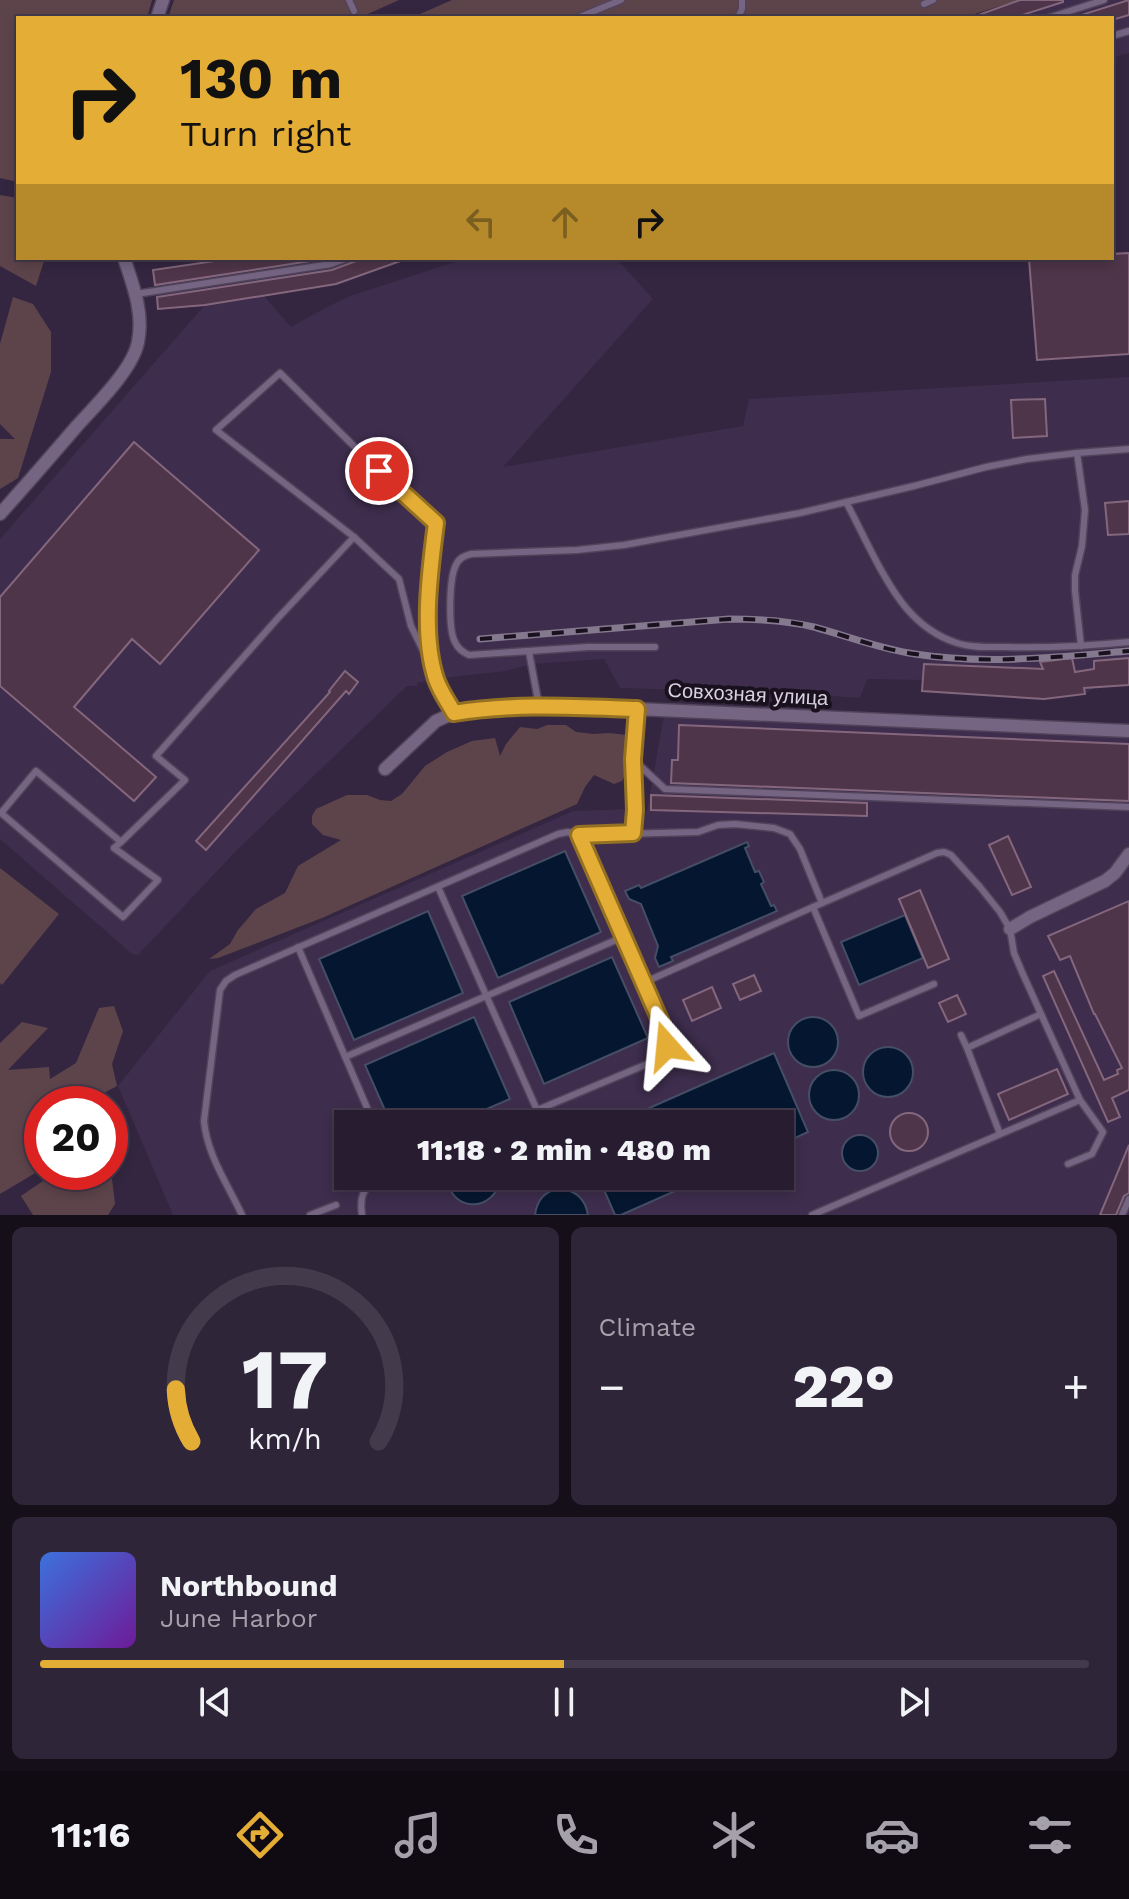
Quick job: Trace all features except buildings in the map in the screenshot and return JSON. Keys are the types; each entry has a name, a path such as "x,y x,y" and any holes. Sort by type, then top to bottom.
{"street":[{"path":"0,514 131,362 138,344 141,322 125,260"},
{"name":"Совхозная улица","path":"385,769 436,721 454,713 539,706 1129,731"},
{"path":"633,833 637,709"},
{"path":"1010,929 1105,881 1129,854"}],"lane":[{"path":"349,0 354,11"},
{"path":"582,16 621,0"},
{"path":"924,4 933,0"},
{"path":"1054,16 1104,0"},
{"path":"136,294 342,260"},
{"path":"436,679 429,645 429,579 436,523 280,373 216,430 354,537 399,579 411,626 436,679 454,713"},
{"path":"655,647 588,647 469,655 461,651 453,636 451,585 456,564 462,557 471,554 624,545 800,513 1027,459 1129,449"},
{"path":"1077,453 1085,510 1075,575 1081,646"},
{"path":"846,502 895,593 908,611 943,638 985,647 1129,642"},
{"path":"121,842 36,771 1,813 123,917 158,880 114,848 121,842 185,780 156,756 354,537"},
{"path":"529,652 539,706"},
{"path":"633,759 665,789 1129,807"},
{"path":"242,1215 206,1137 204,1121 220,990 235,975 568,832 579,835 698,832 718,825 735,824 774,828 790,834 800,849 822,903"},
{"path":"438,887 537,1110 662,1056 667,1046 666,1034 579,835"},
{"path":"643,983 944,852 975,880 1010,929 1014,953 1080,1100 1103,1132 1092,1154 1068,1164"},
{"path":"813,907 859,1016 934,984"},
{"path":"345,1057 623,937"},
{"path":"298,947 368,1110"},
{"path":"967,1048 1041,1014"},
{"path":"961,1035 1000,1134"},
{"path":"812,1215 1080,1100"},
{"path":"362,1215 365,1190"},
{"path":"1122,1215 1129,1199"},
{"path":"310,1215 336,1205"}],"shaded area":[{"path":"0,0 152,0 148,16 16,16 16,182 0,178"},
{"path":"174,0 399,0 363,16 169,16"},
{"path":"452,0 1019,0 968,16 416,16"},
{"path":"1020,0 1129,0 1129,53 1114,57 1114,16 975,16"},
{"path":"0,195 16,198 16,260 44,260 36,286 0,266"},
{"path":"221,260 404,260 331,285 263,295 291,327 350,296 461,260 618,260 653,299 503,467 743,426 749,399 1129,377 1129,685 1096,687 1085,694 1044,699 922,691 923,680 867,679 860,698 620,688 604,659 532,664 506,671 417,683 417,686 407,686 236,851 138,955 132,954 0,839 0,539 204,306 158,309 153,270"},
{"path":"13,297 33,304 51,332 51,372 18,478 0,489 0,439 15,439 0,424 0,344"},
{"path":"664,715 1129,736 1129,1215 173,1215 128,1109 128,1086 118,1086 210,971 573,811 647,811"},
{"path":"547,725 566,725 576,732 627,735 622,781 614,784 594,775 577,804 322,918 209,959 230,944 256,909 285,893 298,866 341,840 323,835 312,824 316,809 347,795 367,795 391,801 402,794 425,766 447,752 472,741 495,738 500,756 520,727 537,729"},
{"path":"0,868 59,914 2,985 0,983"},
{"path":"114,1006 123,1031 112,1064 117,1086 24,1086 24,1180 0,1194 0,1043 22,1022 48,1028 8,1070 49,1067 50,1079 76,1063 99,1008"},
{"path":"30,1190 113,1190 115,1204 108,1215 33,1215 21,1196"}],"water":[{"path":"747,842 749,846 745,848 755,872 759,871 764,882 761,884 771,906 774,905 777,911 671,957 673,961 659,967 655,958 658,946 641,904 629,899 625,891 639,885 641,888"},
{"path":"565,851 601,932 498,978 462,896"},
{"path":"428,911 463,993 354,1040 319,959"},
{"path":"905,915 923,958 859,985 841,942"},
{"path":"612,957 648,1038 544,1084 509,1002"},
{"path":"474,1017 510,1099 484,1110 385,1110 365,1065"},
{"path":"813,1017 830,1025 838,1042 830,1059 813,1067 796,1059 788,1042 796,1025"},
{"path":"888,1047 905,1055 913,1072 905,1089 888,1097 871,1089 863,1072 871,1055"},
{"path":"774,1053 808,1132 794,1138 794,1110 645,1110"},
{"path":"834,1070 851,1078 859,1095 851,1112 834,1120 817,1112 809,1095 817,1078"},
{"path":"860,1135 872,1141 878,1153 872,1165 860,1171 848,1165 842,1153 848,1141"},
{"path":"451,1190 496,1190 481,1203 463,1202"},
{"path":"566,1190 579,1196 588,1215 535,1215 537,1205 549,1192"},
{"path":"604,1190 677,1190 621,1215 615,1215"}],"railway":[{"path":"480,639 740,619 772,620 814,627 889,649 941,657 1022,659 1129,651"}],"route":[{"path":"379,471 436,523 429,579 429,645 436,679 454,713 539,706 637,709 633,833 579,835 666,1034 667,1046"}]}
